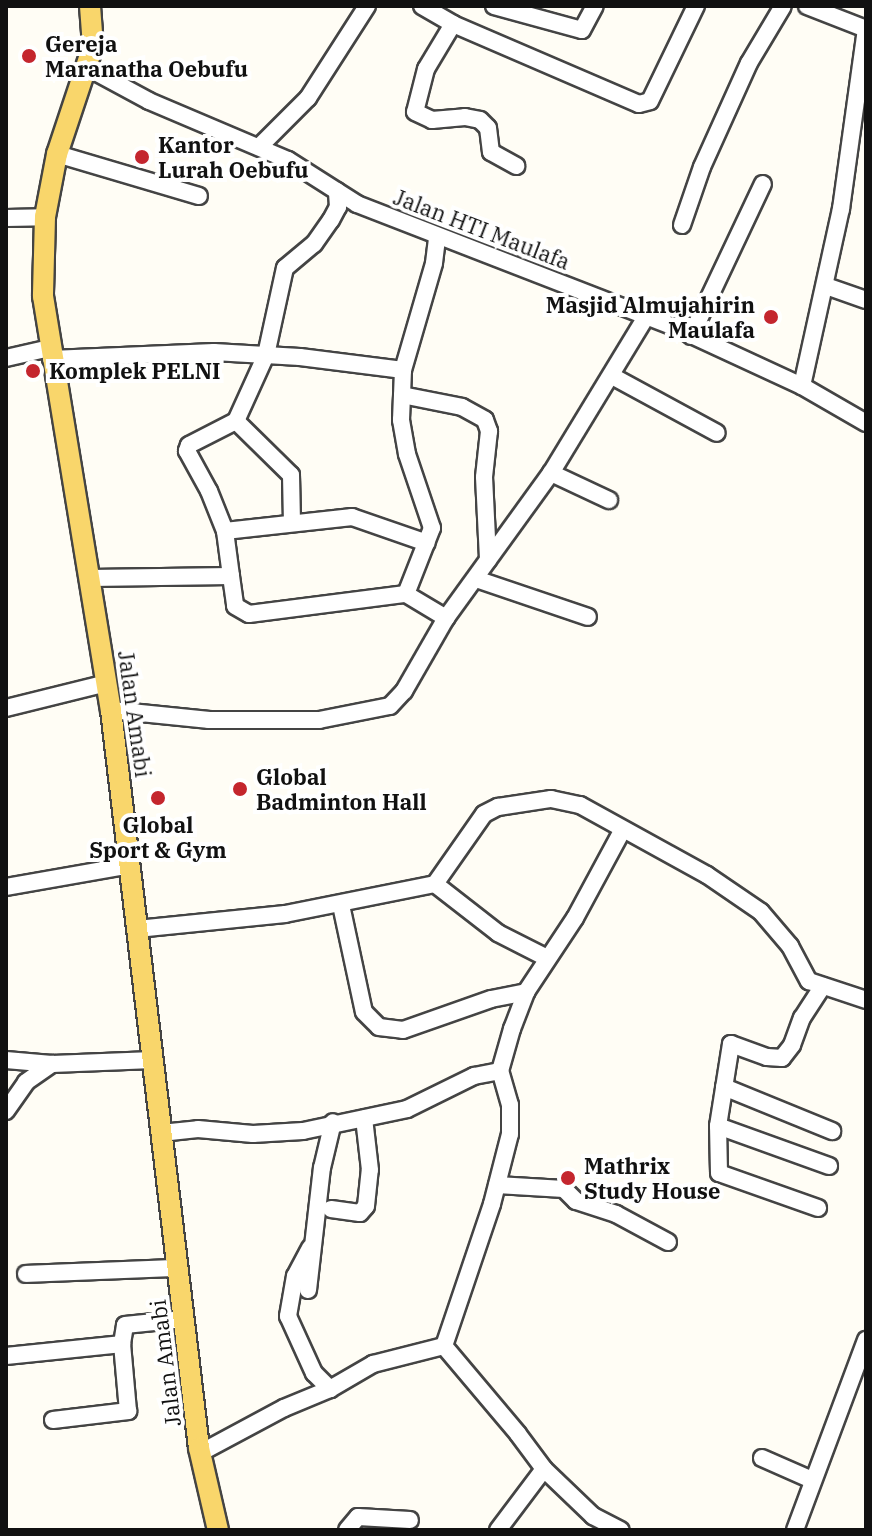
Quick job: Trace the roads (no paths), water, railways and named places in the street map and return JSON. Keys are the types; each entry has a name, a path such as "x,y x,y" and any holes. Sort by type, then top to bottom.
{"main road":[{"name":"Jalan Amabi","path":"90,6 93,46 57,154 45,217 42,273 51,353 111,710 200,1453 218,1530"}],"street":[{"path":"260,146 308,98 367,6"},
{"path":"422,6 453,24 627,101 647,104 696,6"},
{"path":"494,6 582,30 595,6"},
{"path":"682,225 702,167 749,63 783,6"},
{"path":"802,386 826,286 860,114 866,29 807,6"},
{"path":"453,24 426,69 415,112 432,120 465,117 480,120 488,128 491,152 516,166"},
{"name":"Jalan HTI Maulafa","path":"88,68 149,101 260,146 357,204 437,238 513,262 691,336 802,386 866,423"},
{"path":"57,154 199,196"},
{"path":"691,336 763,184"},
{"path":"337,191 338,207 331,220 314,244 285,268 266,355 236,421 189,445 187,451 209,491 225,531 235,606 249,614 406,594 446,618"},
{"path":"6,218 45,217"},
{"path":"406,594 427,543 432,519 407,454 401,420 403,370 434,263 437,238"},
{"path":"826,286 866,300"},
{"path":"111,710 172,718 319,720 384,710 404,691 446,618 551,473 646,317"},
{"path":"6,358 51,353 266,355 403,370"},
{"path":"612,376 717,433"},
{"path":"402,395 462,407 485,420 489,431 484,477 488,560"},
{"path":"236,421 291,475 292,522"},
{"path":"551,473 609,500"},
{"path":"225,531 352,517 427,543"},
{"path":"90,578 231,576"},
{"path":"476,579 588,617"},
{"path":"6,708 107,683"},
{"path":"435,884 484,814 498,807 551,799 580,805 622,831 707,875 761,912 790,946 809,981 866,1000"},
{"path":"444,1346 497,1185 511,1123 500,1071 526,992 575,918 622,831"},
{"path":"6,887 131,865"},
{"path":"137,929 341,905 392,890 435,884 498,933 547,958"},
{"path":"341,905 364,1012 386,1030 403,1030 491,999 526,992"},
{"path":"818,1208 719,1173 718,1126 731,1044 767,1057 782,1058 792,1045 802,1018 823,986"},
{"path":"6,1060 52,1064 153,1060"},
{"path":"6,1111 26,1082 52,1064"},
{"path":"161,1133 198,1129 253,1134 303,1131 333,1122 407,1109 474,1076 500,1071"},
{"path":"724,1087 832,1131"},
{"path":"331,1209 360,1213 366,1206 371,1187 364,1118"},
{"path":"308,1290 322,1168 333,1122"},
{"path":"718,1126 829,1166"},
{"path":"497,1185 564,1189 576,1201 616,1214 668,1242"},
{"path":"315,1240 295,1276 288,1316 314,1373 330,1389"},
{"path":"26,1274 178,1268"},
{"path":"53,1420 128,1411 122,1344 125,1325 184,1319"},
{"path":"800,1529 812,1480 866,1340"},
{"path":"17,1354 122,1344"},
{"path":"200,1453 284,1408 330,1389 373,1364 444,1346"},
{"path":"444,1346 544,1469 578,1505 621,1530"},
{"path":"762,1458 812,1480"},
{"path":"498,1530 544,1469"},
{"path":"347,1530 358,1517 410,1520"}],"place":[{"name":"Gereja Maranatha Oebufu","path":"29,56"},
{"name":"Kantor Lurah Oebufu","path":"142,157"},
{"name":"Masjid Almujahirin Maulafa","path":"771,317"},
{"name":"Komplek PELNI","path":"33,371"},
{"name":"Global Badminton Hall","path":"240,789"},
{"name":"Global Sport & Gym","path":"158,798"},
{"name":"Mathrix Study House","path":"568,1178"}]}
